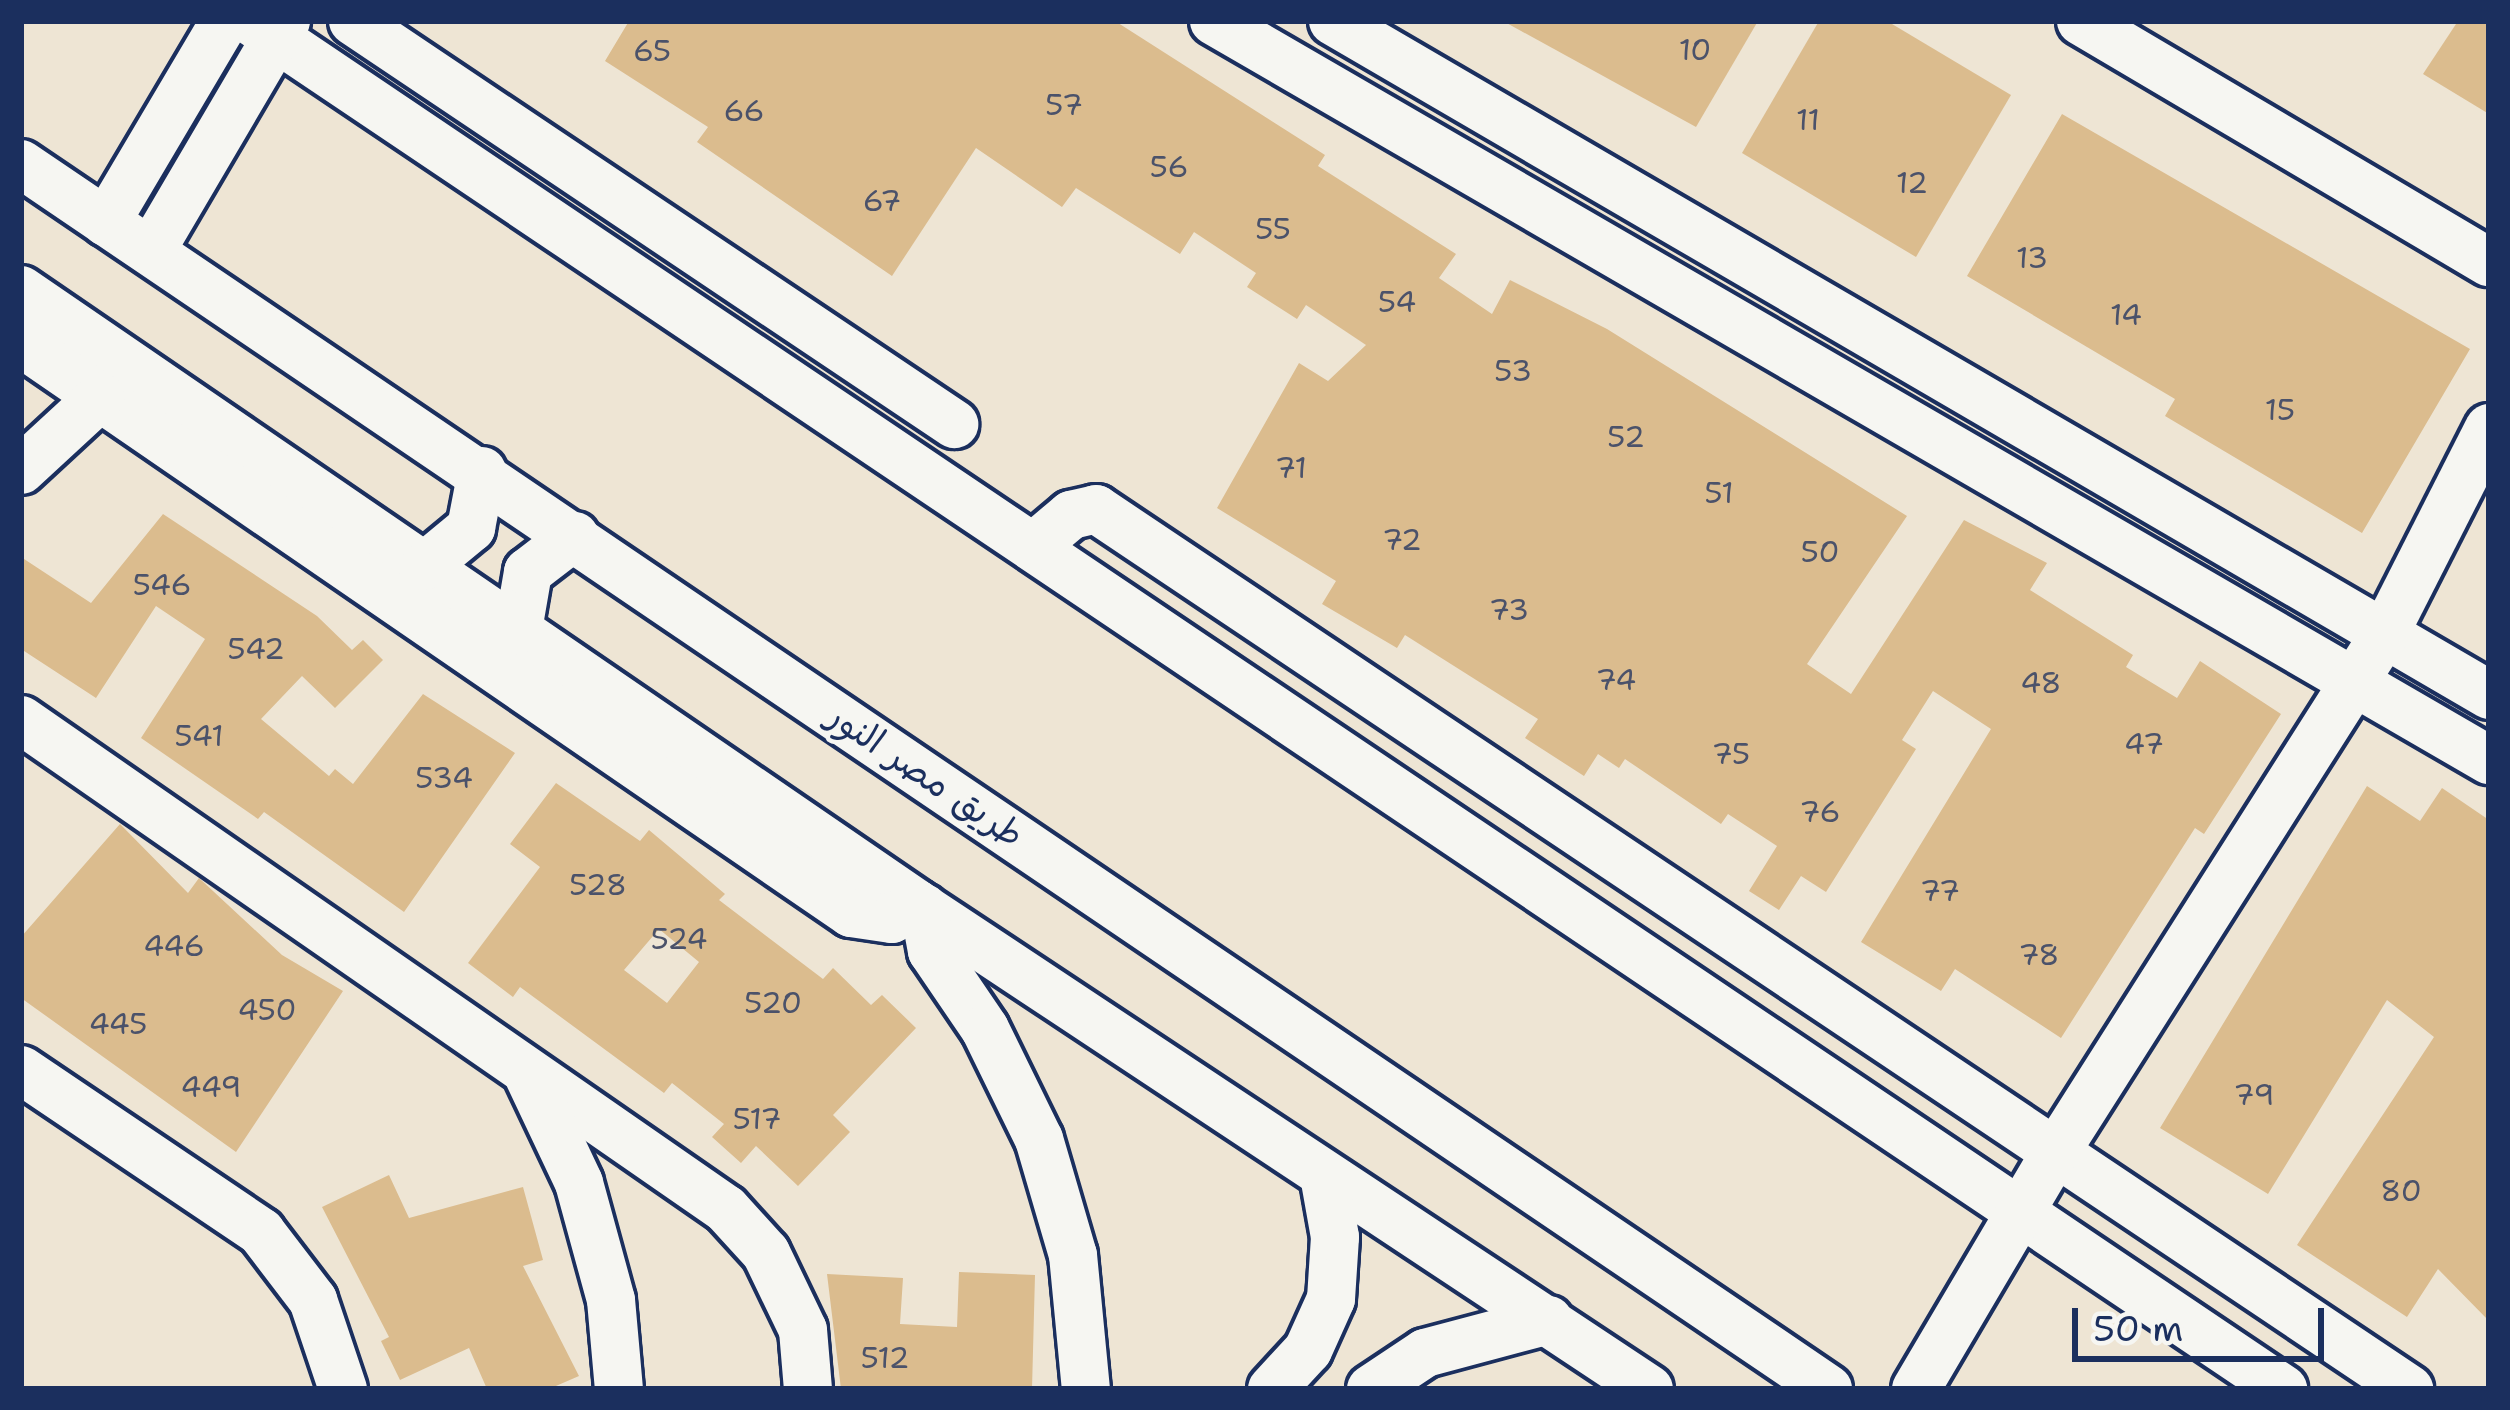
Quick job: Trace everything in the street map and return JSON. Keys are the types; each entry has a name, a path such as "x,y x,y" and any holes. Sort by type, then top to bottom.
{"street":[{"path":"106,222 225,21"},
{"path":"352,21 955,424"},
{"path":"1214,21 2489,760"},
{"path":"1334,21 2489,695"},
{"path":"2081,21 2486,254"},
{"path":"151,250 272,27 1033,547 2284,1389"},
{"name":"طريق مصر النور","path":"21,164 482,471 1828,1389"},
{"path":"21,290 920,906 1649,1389"},
{"path":"21,343 851,913 892,919 920,906"},
{"path":"21,470 100,397"},
{"path":"1916,1389 2057,1150 2384,635 2489,428"},
{"path":"425,566 471,528 482,471"},
{"path":"1033,547 1060,521 1096,509 2409,1389"},
{"path":"518,630 528,572 575,536"},
{"path":"21,719 726,1209 766,1253 803,1330 808,1389"},
{"path":"920,906 932,951 986,1029 1039,1138 1073,1255 1086,1389"},
{"path":"21,1070 261,1232 313,1300 343,1389"},
{"path":"527,1073 579,1183 611,1300 619,1389"},
{"path":"1272,1389 1308,1350 1331,1299 1335,1237 1324,1174"},
{"path":"1370,1389 1425,1353 1549,1321"}],"building":[{"path":"629,21 1115,21 1325,155 1318,166 1456,254 1439,278 1492,314 1510,280 1607,329 1907,516 1807,664 1851,694 1964,520 2047,563 2030,590 2133,655 2126,667 2177,698 2200,661 2281,714 2204,834 2195,828 2061,1038 1955,969 1941,991 1861,942 1991,729 1933,691 1902,740 1916,749 1826,892 1801,876 1779,910 1749,891 1777,846 1728,814 1721,824 1625,759 1619,768 1598,754 1584,776 1525,738 1538,719 1405,635 1397,648 1322,604 1336,581 1217,508 1299,363 1328,381 1366,345 1306,305 1297,319 1247,287 1256,273 1194,232 1180,254 1076,188 1062,207 976,148 892,276 697,142 708,127 605,61"},
{"path":"1503,21 1758,21 1696,127"},
{"path":"1819,21 1887,21 2011,95 1916,257 1742,153"},
{"path":"2458,21 2489,21 2489,114 2423,74"},
{"path":"2062,114 2470,349 2362,533 2165,416 2175,399 1967,276"},
{"path":"163,514 317,616 352,650 363,640 383,660 335,708 302,676 261,719 329,776 335,769 353,784 423,694 515,753 404,912 264,812 258,819 141,738 205,639 156,606 96,698 21,649 21,557 91,603"},
{"path":"556,783 640,841 649,830 725,894 719,900 823,979 833,968 871,1005 882,995 916,1028 833,1115 850,1132 798,1186 756,1146 741,1163 712,1137 724,1124 672,1083 664,1093 520,987 513,997 468,963 540,867 510,844","holes":["659,929 699,962 667,1003 624,970"]},
{"path":"2367,786 2420,821 2442,788 2489,820 2489,1321 2438,1269 2407,1317 2297,1245 2434,1037 2387,1000 2268,1194 2160,1128"},
{"path":"120,824 188,893 199,878 282,955 343,991 236,1152 21,998 21,937"},
{"path":"389,1175 409,1218 523,1187 543,1260 523,1266 579,1376 549,1389 487,1389 469,1348 400,1380 381,1341 389,1337 322,1207"},
{"path":"959,1272 1035,1275 1032,1389 841,1389 827,1274 903,1278 900,1324 957,1327"}]}
